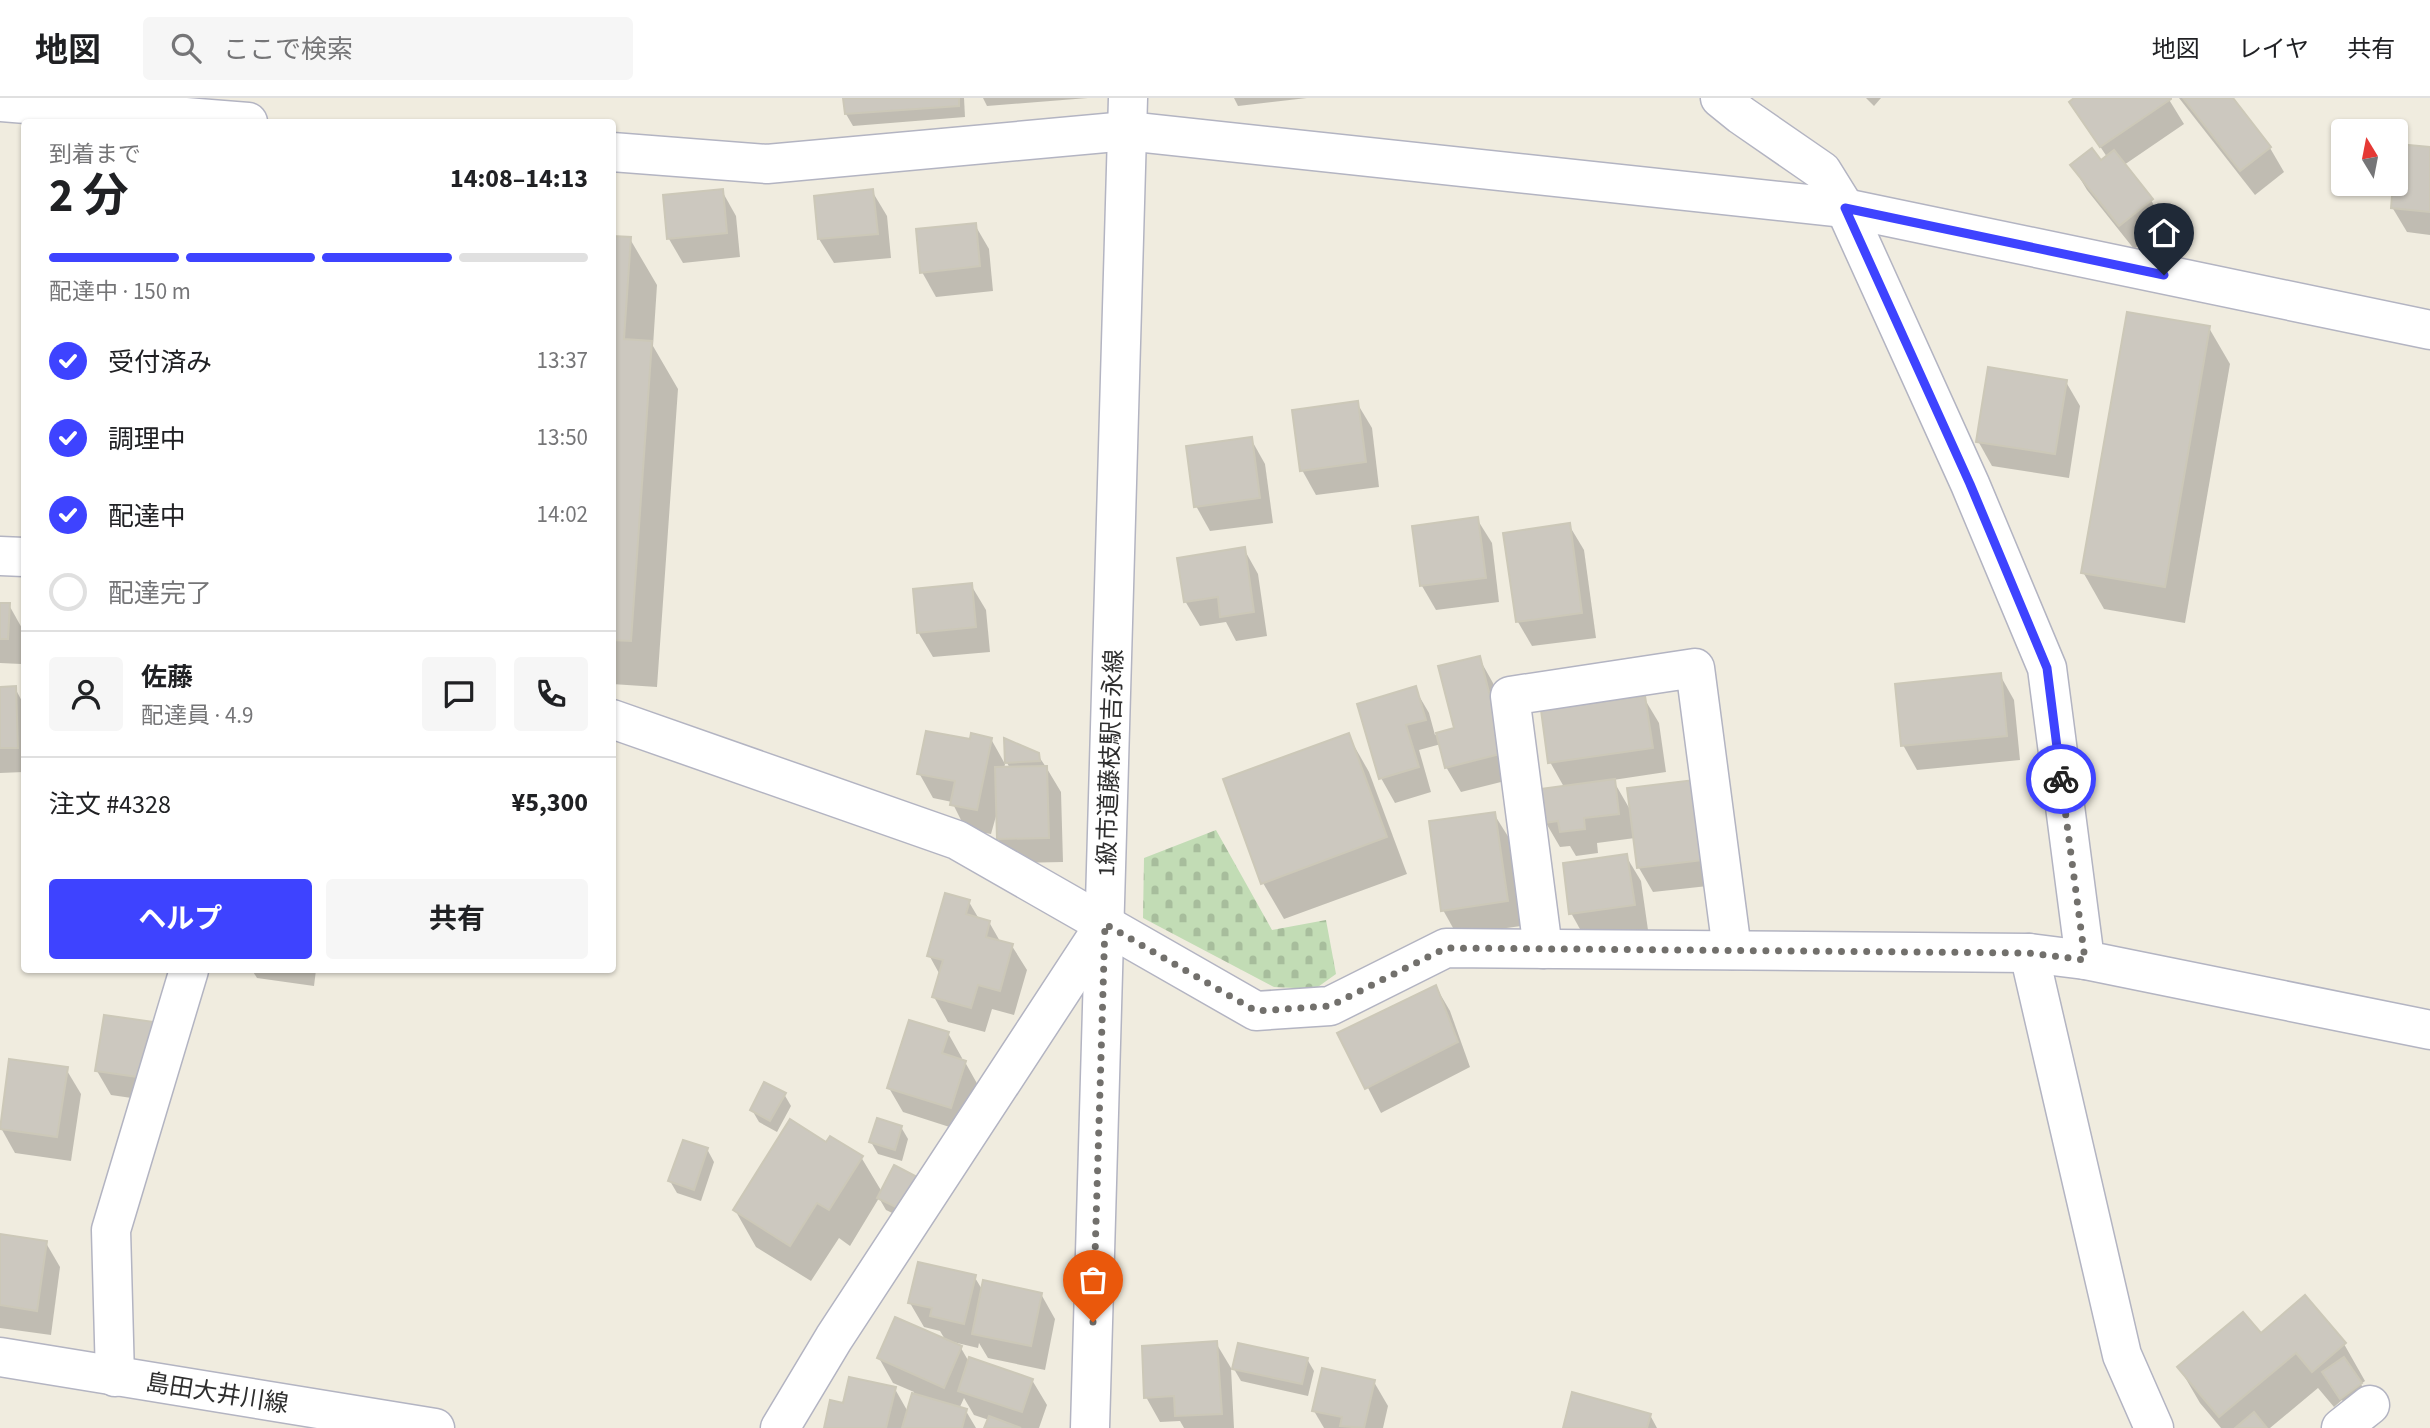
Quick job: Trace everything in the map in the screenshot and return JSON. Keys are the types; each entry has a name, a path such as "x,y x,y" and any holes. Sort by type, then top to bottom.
{"street":[{"path":"1720,98 1822,171 1845,208 1970,484 2047,668 2085,960"},
{"path":"0,102 211,119"},
{"path":"616,152 767,164 1127,115 1845,208 2430,330"},
{"name":"1級市道藤枝駅吉永線","path":"1090,1428 1127,115"},
{"path":"0,556 21,557"},
{"path":"1543,948 1510,696 1695,668 1732,950"},
{"path":"616,720 957,840 1256,1011 1330,1006 1446,948 2029,953 2085,960 2430,1030"},
{"path":"780,1428 834,1338 1105,924"},
{"path":"2029,953 2122,1355 2154,1428"},
{"path":"115,1377 111,1230 188,973"},
{"name":"島田大井川線","path":"0,1357 435,1428"}],"green space":[{"path":"1216,830 1272,930 1326,920 1336,974 1315,989 1274,987 1143,918 1144,858"}],"building":[{"path":"843,98 959,98 959,106 845,114"},
{"path":"2074,98 2171,99 2100,147 2069,102"},
{"path":"2183,98 2233,98 2271,147 2240,171"},
{"path":"2408,145 2430,147 2430,212 2391,208 2392,196 2408,196"},
{"path":"2092,148 2101,160 2114,150 2153,199 2119,226 2070,165"},
{"path":"723,189 727,233 667,239 663,195"},
{"path":"873,189 878,234 818,239 814,196"},
{"path":"976,223 980,266 920,273 916,229"},
{"path":"616,236 631,237 624,339 652,341 631,641 616,640"},
{"path":"2127,312 2210,326 2165,587 2081,573"},
{"path":"1988,367 2067,380 2055,454 1976,442"},
{"path":"1358,401 1366,462 1300,471 1292,410"},
{"path":"1252,437 1260,498 1194,507 1186,446"},
{"path":"1478,517 1486,578 1420,586 1412,526"},
{"path":"1570,523 1582,613 1516,622 1503,533"},
{"path":"1245,547 1254,612 1220,617 1218,597 1184,602 1177,558"},
{"path":"972,583 976,627 917,633 913,589"},
{"path":"0,603 10,603 8,639 0,639"},
{"path":"1480,656 1504,753 1445,768 1436,733 1454,728 1438,666"},
{"path":"2001,673 2007,736 1901,746 1895,684"},
{"path":"16,686 18,748 0,748 0,687"},
{"path":"1416,686 1426,720 1406,725 1419,767 1379,779 1357,704"},
{"path":"1645,696 1653,748 1548,763 1541,710"},
{"path":"926,731 970,739 971,733 992,738 977,810 950,805 955,781 917,774"},
{"path":"1349,733 1387,837 1261,884 1223,779"},
{"path":"1004,738 1039,753 1040,761 1005,763"},
{"path":"1047,766 1049,838 997,839 995,767"},
{"path":"1615,779 1619,814 1584,818 1585,829 1560,832 1558,821 1544,823 1540,789"},
{"path":"1694,780 1704,860 1637,868 1627,788"},
{"path":"1495,812 1508,901 1441,911 1429,821"},
{"path":"1627,854 1635,905 1569,914 1563,863"},
{"path":"945,893 970,900 966,914 990,921 986,937 1013,944 1000,991 978,985 971,1008 932,997 943,960 927,956"},
{"path":"1436,985 1458,1042 1365,1089 1337,1033"},
{"path":"104,1015 161,1023 152,1079 95,1071"},
{"path":"909,1020 949,1032 942,1053 966,1061 951,1108 887,1088"},
{"path":"9,1059 68,1067 57,1137 0,1129"},
{"path":"764,1082 786,1093 770,1121 750,1110"},
{"path":"877,1118 902,1126 895,1150 869,1142"},
{"path":"790,1119 826,1142 830,1136 863,1156 829,1210 817,1203 790,1246 733,1210"},
{"path":"683,1140 708,1148 694,1190 668,1181"},
{"path":"894,1165 917,1177 900,1209 877,1198"},
{"path":"0,1234 47,1241 37,1311 0,1305"},
{"path":"918,1262 976,1275 964,1324 930,1316 932,1308 908,1303"},
{"path":"983,1280 1042,1293 1031,1346 972,1334"},
{"path":"2305,1295 2346,1343 2312,1372 2296,1353 2219,1417 2177,1367 2243,1312 2261,1333"},
{"path":"895,1317 962,1346 944,1388 877,1358"},
{"path":"1217,1341 1222,1414 1175,1416 1174,1396 1144,1398 1142,1346"},
{"path":"1238,1343 1308,1358 1302,1384 1232,1369"},
{"path":"969,1357 1033,1379 1022,1412 958,1391"},
{"path":"2344,1357 2362,1383 2340,1399 2322,1372"},
{"path":"1322,1368 1375,1380 1364,1428 1340,1426 1342,1417 1312,1411"},
{"path":"849,1377 896,1387 886,1428 824,1428 830,1400 843,1403"},
{"path":"1572,1392 1651,1414 1647,1428 1563,1428"},
{"path":"912,1393 967,1409 962,1428 902,1428"},
{"path":"2254,1412 2267,1428 2235,1428"},
{"path":"989,1416 1021,1428 984,1428"}],"way so far":[{"path":"1093,1322 1105,924 1256,1011 1330,1006 1446,948 2029,953 2085,960 2061,779"}],"route":[{"path":"2061,779 2047,668 1970,484 1845,208 2164,275"}]}
